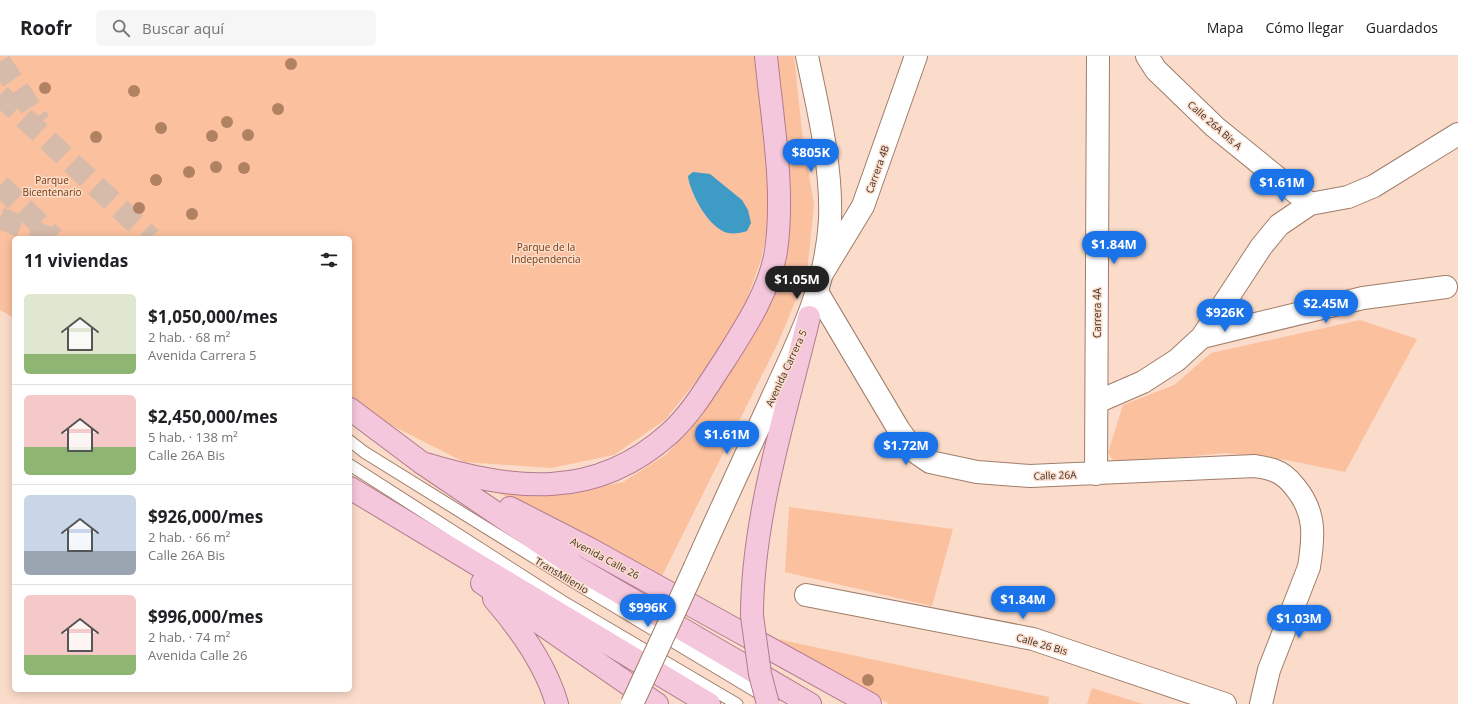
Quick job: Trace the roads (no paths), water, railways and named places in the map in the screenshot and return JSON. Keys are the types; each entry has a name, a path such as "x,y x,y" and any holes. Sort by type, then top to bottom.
{"main road":[{"path":"422,463 464,476 496,481 525,484 557,484 579,481 598,476 636,459 670,433 690,410 699,399 742,332 764,289 776,253 778,230 778,179 766,56"},
{"path":"768,704 760,674 752,616 754,562 762,513 809,317"},
{"name":"Avenida Calle 26","path":"352,410 422,463 576,567 810,704"},
{"name":"Avenida Calle 26","path":"422,463 588,548 870,704"},
{"path":"352,490 476,579 657,704"},
{"path":"352,490 709,704"},
{"path":"476,579 496,602 529,646 544,672 557,704"}],"street":[{"name":"Avenida Carrera 5","path":"632,704 792,359 809,317 819,283 827,248 830,219 828,177 824,143 807,56"},
{"name":"Carrera 4B","path":"819,283 863,206 875,176 916,56"},
{"name":"Carrera 4A","path":"1096,474 1098,56"},
{"name":"Calle 26A Bis A","path":"1148,56 1156,70 1215,127 1310,204"},
{"path":"1097,402 1143,382 1177,360 1202,337 1261,247 1279,225 1310,204 1348,197 1374,186 1458,134"},
{"name":"Calle 26A","path":"819,283 899,430 914,451 930,462 977,472 1015,475 1096,474 1227,466 1254,466 1274,470 1287,477 1301,494 1307,505 1312,521 1309,567 1269,670 1261,704"},
{"path":"1202,337 1363,298 1446,287"},
{"name":"Calle 26 Bis","path":"806,595 1033,639 1225,704"}],"lane":[{"name":"TransMilenio","path":"352,443 364,452 565,577 778,704"},
{"name":"TransMilenio","path":"352,466 562,601 737,704"}],"water":[{"path":"693,172 710,174 742,200 748,210 751,223 747,231 728,233 714,225 692,192 688,176"}],"tunnel":[{"path":"0,62 40,122"},
{"path":"0,95 149,236"},
{"path":"0,185 52,236"},
{"path":"0,218 45,236"}],"park label":[{"name":"Parque Bicentenario","path":"52,186"},
{"name":"Parque de la Independencia","path":"546,252"}]}
